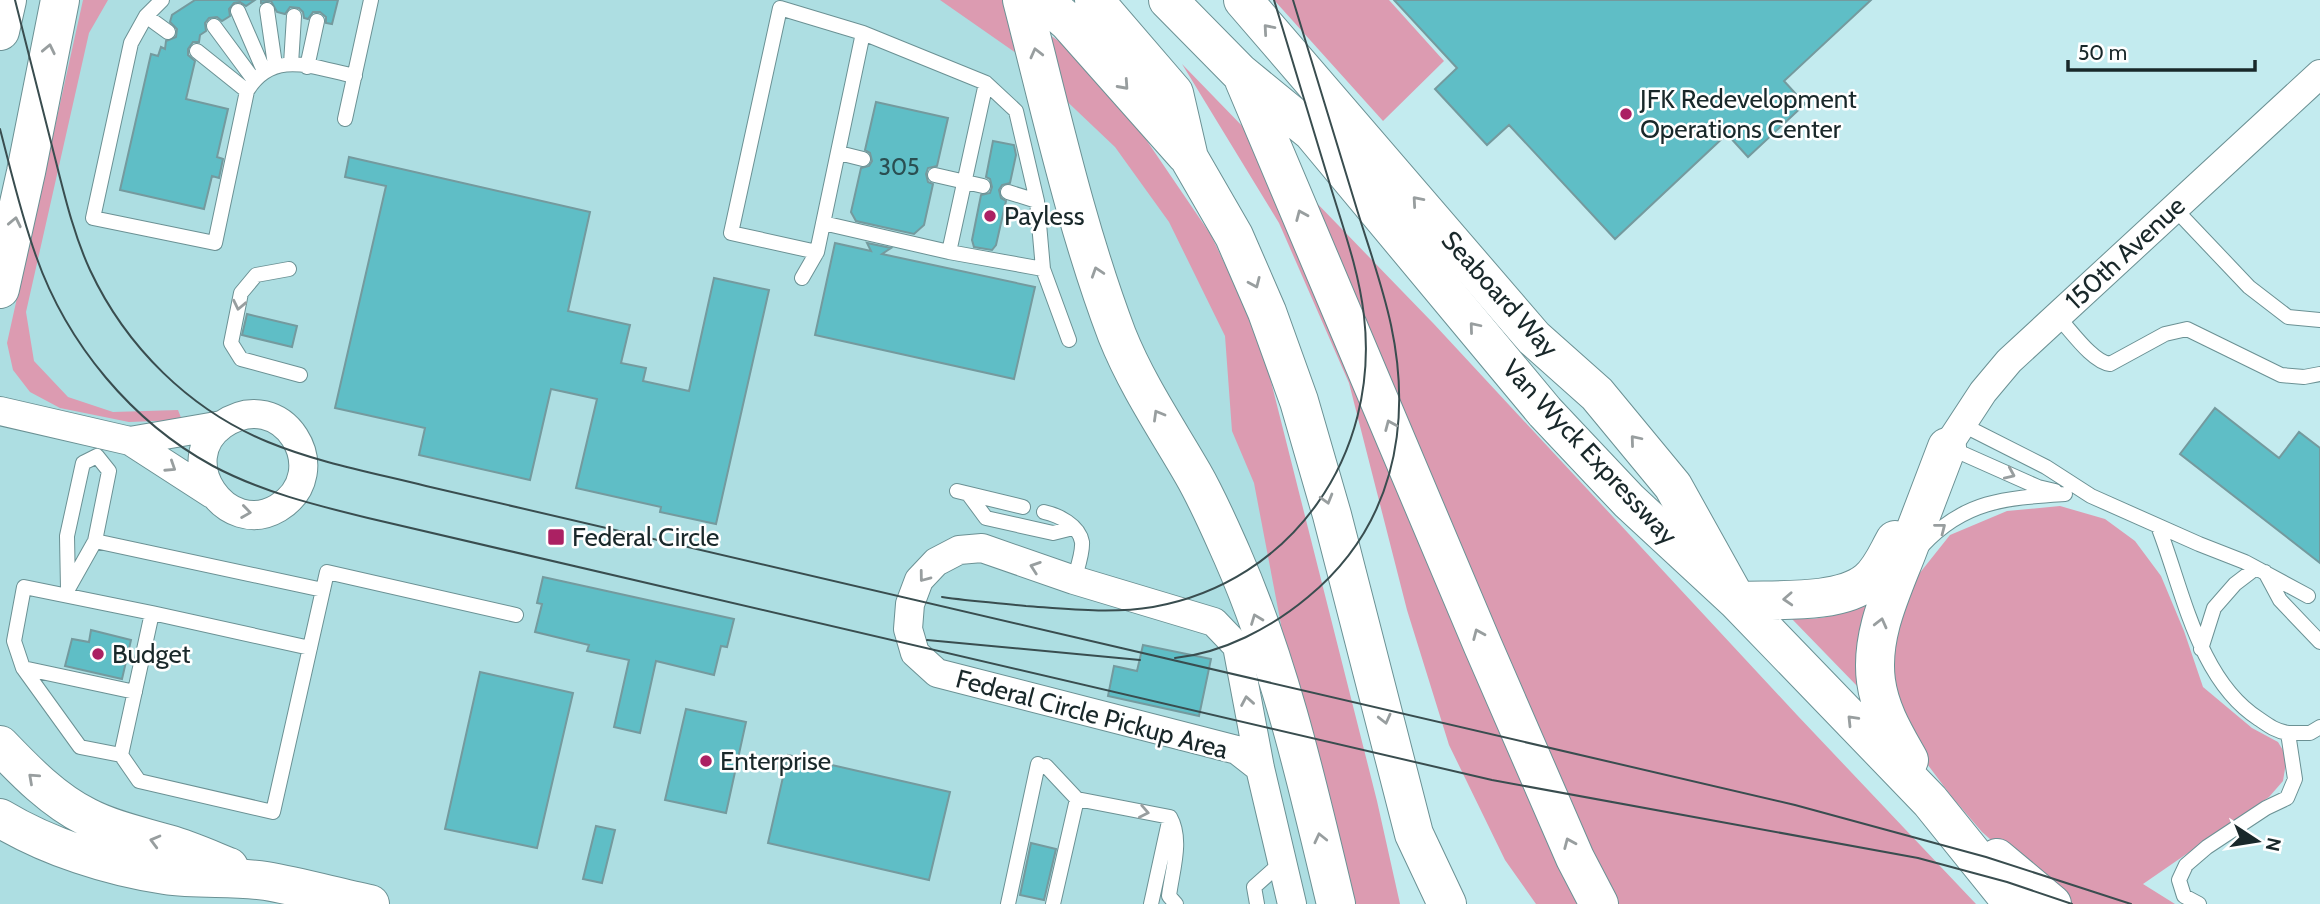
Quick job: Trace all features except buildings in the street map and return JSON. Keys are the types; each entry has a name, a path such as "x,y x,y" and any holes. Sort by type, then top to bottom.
{"main road":[{"path":"0,32 7,0"},
{"path":"0,289 60,0"},
{"path":"1023,0 1068,177 1118,337 1153,408 1194,476 1233,557 1272,660 1308,787 1336,904"},
{"path":"1043,0 1068,22 1188,158 1234,236 1268,312 1299,401 1332,515 1414,834 1427,904"},
{"path":"1094,0 1174,93 1188,158"},
{"name":"Van Wyck Expressway","path":"1168,0 1240,73 1312,132 1545,412 1629,501 1737,601 1930,801 2013,904"},
{"path":"1200,0 1312,132"},
{"name":"Seaboard Way","path":"1243,0 1534,338 1597,394 1673,486 1737,601"},
{"path":"1240,73 1483,646 1575,858 1599,904"},
{"path":"1737,601 1833,596 1846,593 1870,580 1879,569 1954,435"},
{"path":"1954,435 1896,579 1879,631 1875,650 1876,685 1886,718 1930,801 2052,904"},
{"path":"0,745 35,780 70,808 88,818 171,845 265,881 370,904"},
{"path":"0,818 42,840 94,858 165,875 265,881"},
{"path":"1414,834 1447,904"}],"street":[{"name":"150th Avenue","path":"1954,435 1996,374 2320,74"},
{"path":"0,411 99,445 222,425"},
{"path":"130,441 212,494 230,509 258,514 278,507 291,497 302,475 301,449 296,437 284,424 270,416 258,414 232,418 211,436 204,453 204,476 212,494"},
{"name":"Federal Circle Pickup Area","path":"982,548 1074,580 1214,622 1237,646 1260,768 1237,750 937,673 915,653 908,629 909,604 919,580 936,562 959,550 982,548"},
{"path":"1260,768 1292,904"}],"lane":[{"path":"162,0 146,16 131,43 93,218 215,243 260,77 267,10"},
{"path":"345,119 371,0"},
{"path":"817,251 731,233 780,8 863,33 986,83 1016,111 1037,201 1043,269 1069,340"},
{"path":"238,11 260,77"},
{"path":"146,16 168,32"},
{"path":"291,64 293,16"},
{"path":"307,67 317,21"},
{"path":"214,26 260,77"},
{"path":"802,278 817,251 863,33"},
{"path":"197,51 260,77 291,64 355,76"},
{"path":"949,251 986,83"},
{"path":"839,153 863,159"},
{"path":"935,175 984,186"},
{"path":"1008,192 1037,201"},
{"path":"2175,208 2249,287 2288,317 2320,320"},
{"path":"823,223 1043,269"},
{"path":"289,269 256,275 242,293 231,343 241,359 300,375"},
{"path":"2057,316 2094,356 2105,364 2110,364 2165,334 2187,329 2281,375 2304,377 2320,374"},
{"path":"1954,435 2038,486 2065,494"},
{"path":"1954,435 2052,471 2091,496 2261,570 2308,596"},
{"path":"99,445 109,471 95,541 67,592 67,536 83,463 99,445"},
{"path":"1023,507 963,493 986,519 1053,533 1073,528"},
{"path":"1896,579 1932,535 1968,510 1997,500 2065,494 2091,496"},
{"path":"1044,512 1058,515 1080,536 1082,544 1074,580"},
{"path":"2158,526 2202,649 2225,689 2249,713 2278,732 2310,733 2320,727"},
{"path":"95,541 323,590"},
{"path":"2261,570 2280,600 2320,642"},
{"path":"2202,649 2214,608 2235,584 2261,570"},
{"path":"310,648 67,592 24,587 14,641 23,668 80,747 121,755 139,781 273,812 310,648 327,572 516,615"},
{"path":"121,755 152,613"},
{"path":"23,668 135,692"},
{"path":"2199,904 2184,895 2179,880 2186,865 2207,847 2258,813 2287,798 2295,779 2288,733"},
{"path":"1008,904 1042,765 1077,799 1170,817 1177,829 1171,901"},
{"path":"1053,904 1077,799"},
{"path":"1152,904 1170,817"},
{"path":"0,835 42,840"},
{"path":"1257,904 1254,887 1282,862"}],"shaded area":[{"path":"0,0 951,0 1022,49 1119,143 1175,220 1231,338 1354,904 0,904"},
{"path":"83,0 108,0 89,33 26,312 34,361 68,397 113,412 178,410 182,420 129,422 60,408 30,392 13,370 7,343"},
{"path":"940,0 1025,0 1058,25 1050,35 1084,59 1145,138 1211,235 1260,338 1377,801 1400,904 1341,904 1287,656 1254,483 1232,431 1225,336 1169,222 1115,147 1016,53"},
{"path":"1274,0 1389,0 1444,61 1383,121"},
{"path":"1182,64 1433,323 1976,904 1536,904 1505,860 1449,745 1407,610 1349,383 1279,223"},
{"path":"2060,506 2105,519 2135,541 2161,576 2203,687 2252,728 2278,742 2287,757 2283,781 2269,797 2143,884 2175,904 2064,904 1982,832 1900,728 1889,640 1907,589 1950,535 2007,511"},
{"path":"1876,598 1858,687 1792,619 1836,615"}],"tram line":[{"path":"15,0 69,213 84,256 105,298 122,325 163,373 212,412 239,429 268,442 367,472 1795,805 1986,857 2131,904"},
{"path":"942,597 1105,611 1153,607 1203,593 1247,570 1286,540 1317,504 1341,462 1357,416 1365,367 1362,300 1350,251 1274,0"},
{"path":"1175,658 1211,651 1262,629 1308,597 1337,570 1360,540 1377,508 1389,474 1397,438 1397,363 1391,325 1293,0"},
{"path":"0,129 36,256 65,320 84,350 130,403 183,448 213,466 270,490 368,518 1492,780 1918,858 2007,882 2072,904"},
{"path":"927,640 1140,660"}],"place":[{"name":"JFK Redevelopment Operations Center","path":"1626,114"},
{"name":"Payless","path":"990,216"},
{"name":"Federal Circle","path":"556,537"},
{"name":"Budget","path":"98,654"},
{"name":"Enterprise","path":"706,761"}]}
